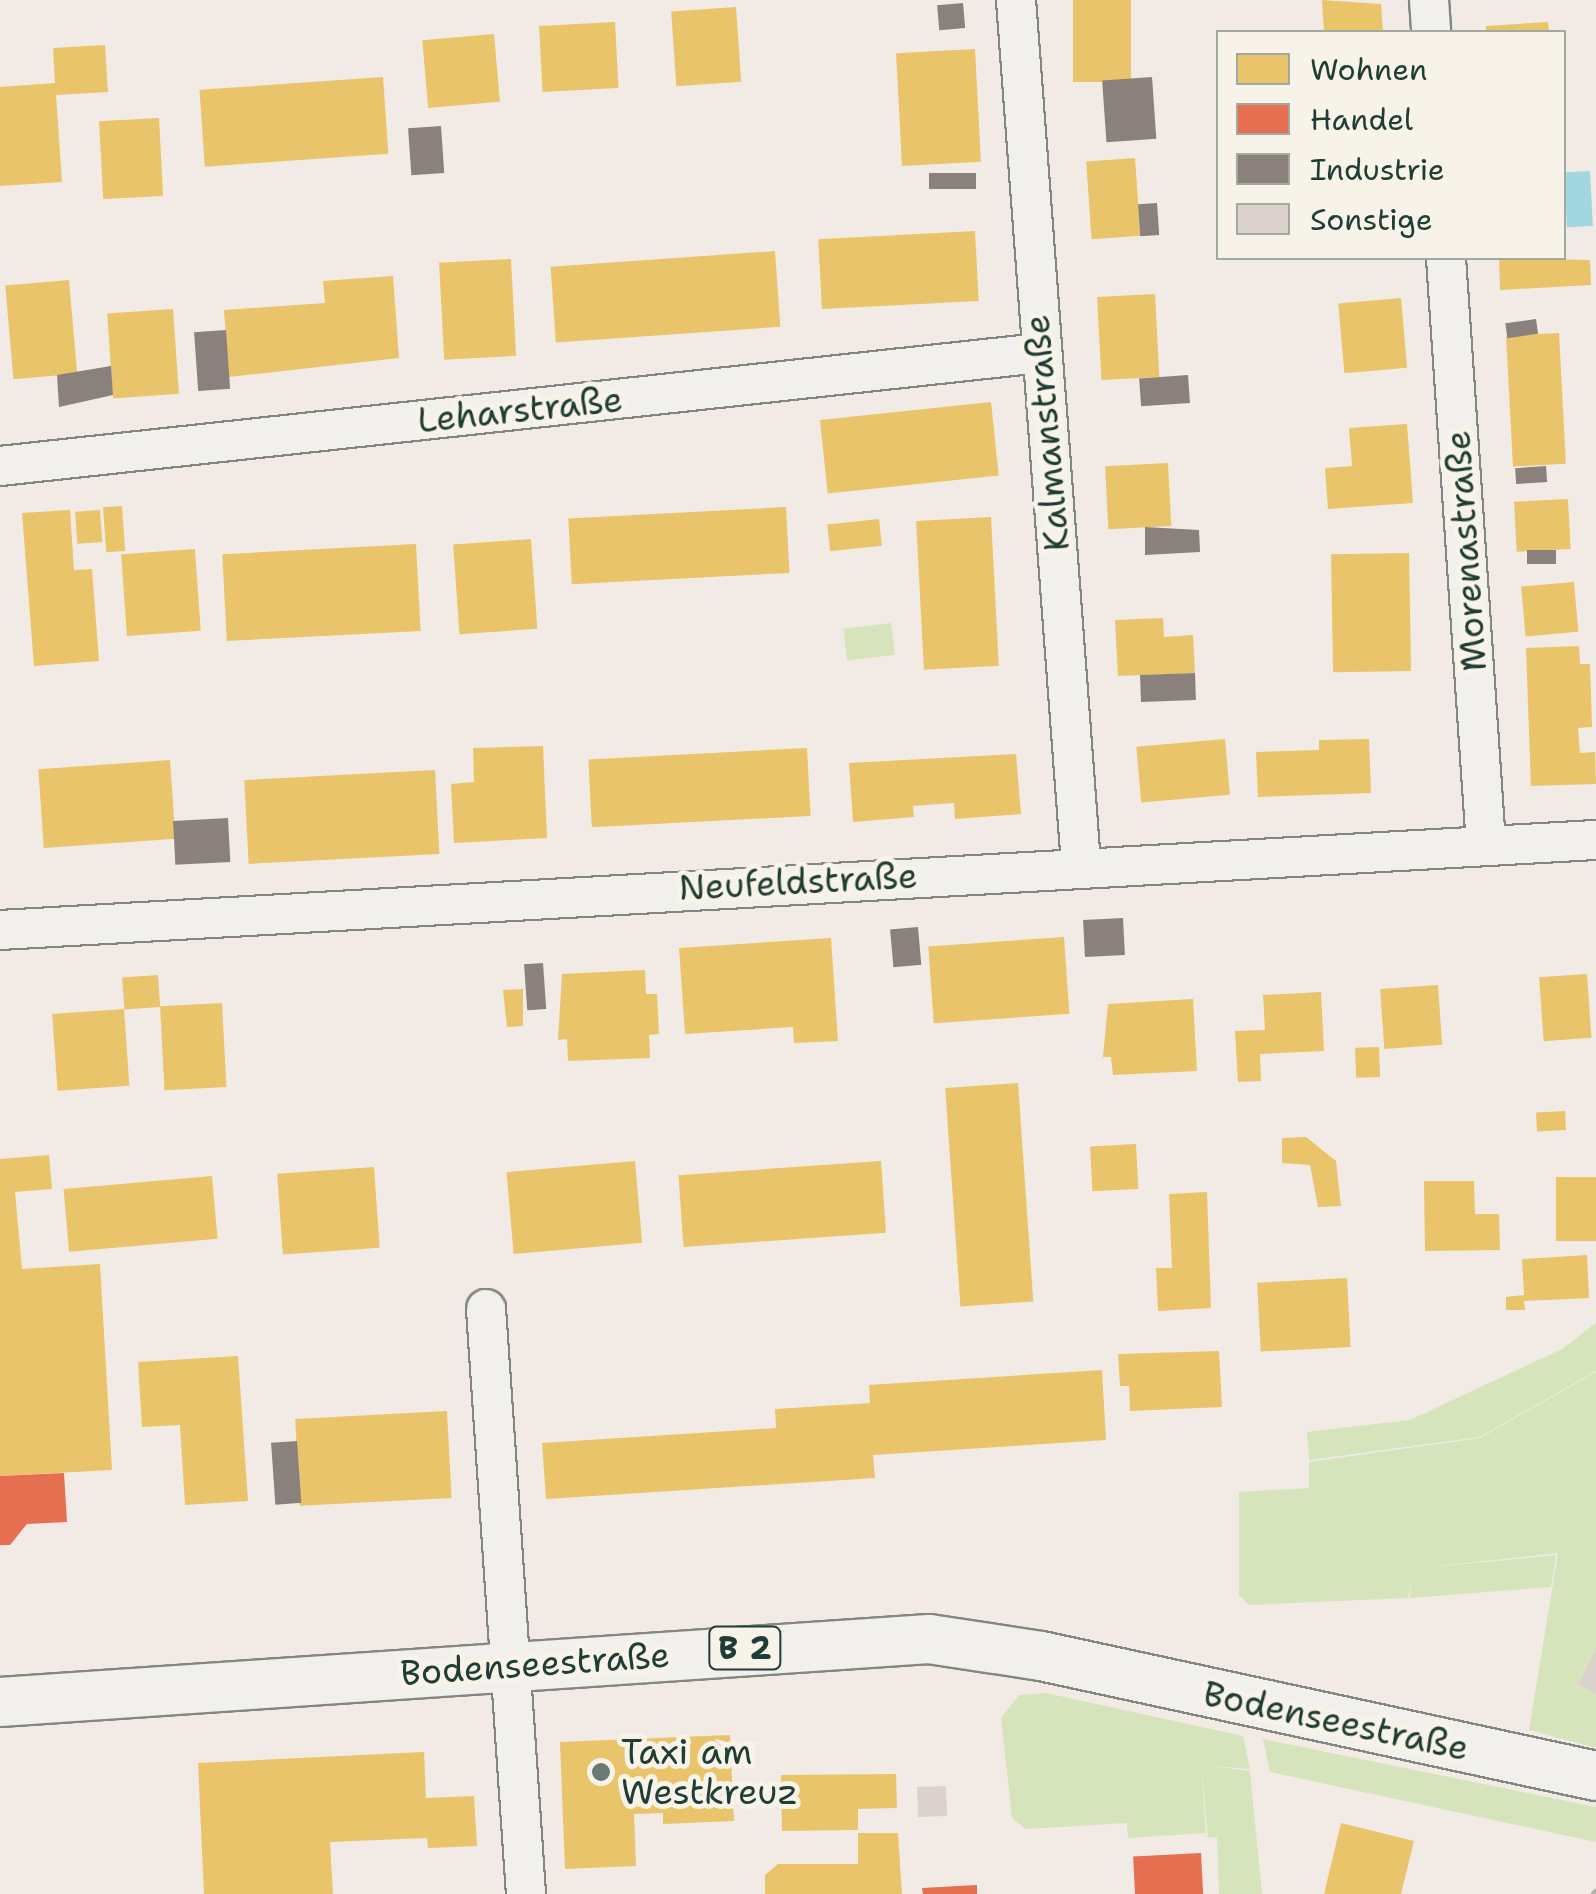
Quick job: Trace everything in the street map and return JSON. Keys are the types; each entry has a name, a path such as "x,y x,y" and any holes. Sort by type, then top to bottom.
{"main road":[{"name":"Bodenseestraße","path":"0,1702 879,1640 974,1643 1596,1776"}],"street":[{"name":"Kalmanstraße","path":"1016,0 1081,865"},
{"path":"1428,0 1431,30"},
{"name":"Morenastraße","path":"1446,260 1486,845"},
{"name":"Leharstraße","path":"0,466 1040,352"},
{"name":"Neufeldstraße","path":"0,930 1081,865 1596,840"},
{"path":"486,1309 516,1664 526,1894"}],"green space":[{"path":"891,623 895,655 847,661 843,629"},
{"path":"1596,1323 1596,1371 1480,1437 1309,1460 1307,1432 1410,1420 1562,1349"},
{"path":"1596,1372 1596,1748 1529,1730 1558,1553 1413,1569 1556,1555 1551,1587 1410,1598 1411,1583 1408,1598 1249,1605 1239,1595 1239,1492 1309,1488 1309,1462 1480,1438"},
{"path":"1046,1693 1243,1736 1250,1769 1211,1766 1250,1771 1262,1894 1219,1894 1217,1838 1208,1837 1201,1764 1206,1833 1128,1838 1127,1823 1026,1829 1012,1818 1001,1718 1019,1695"},
{"path":"1263,1739 1596,1807 1596,1842 1270,1772"}],"water":[{"path":"1590,171 1593,226 1567,227 1566,172"}],"building: Wohnen":[{"path":"1073,0 1131,0 1131,82 1073,82"},
{"path":"1322,0 1381,4 1383,30 1324,30"},
{"path":"736,7 741,82 676,86 671,12"},
{"path":"615,22 618,88 543,92 539,26"},
{"path":"1548,22 1549,30 1486,30 1486,26"},
{"path":"494,34 500,102 428,108 422,40"},
{"path":"105,45 108,92 56,95 62,182 0,186 0,87 55,83 53,48"},
{"path":"975,49 981,162 902,166 896,53"},
{"path":"383,77 388,154 205,167 199,90"},
{"path":"159,118 163,196 103,199 99,121"},
{"path":"1135,158 1140,236 1092,239 1086,161"},
{"path":"975,231 979,301 822,309 818,239"},
{"path":"775,251 780,327 556,343 551,267"},
{"path":"511,259 516,356 444,360 439,263"},
{"path":"1499,260 1590,260 1591,285 1500,290"},
{"path":"393,276 399,358 229,377 224,310 325,303 323,281"},
{"path":"69,280 77,374 13,379 5,286"},
{"path":"1155,294 1159,377 1101,380 1097,297"},
{"path":"1401,298 1407,368 1344,373 1338,303"},
{"path":"173,309 179,394 113,398 107,314"},
{"path":"1559,333 1566,464 1513,467 1506,336"},
{"path":"991,402 999,476 828,494 820,420"},
{"path":"1407,424 1413,503 1328,509 1325,468 1352,466 1349,428"},
{"path":"1168,463 1171,526 1108,529 1105,466"},
{"path":"1568,499 1571,549 1517,552 1514,502"},
{"path":"122,506 125,551 106,552 103,507"},
{"path":"786,507 789,573 572,584 568,518"},
{"path":"70,510 74,570 92,569 99,661 34,666 22,513"},
{"path":"100,510 102,542 77,544 75,512"},
{"path":"991,517 999,666 924,670 916,521"},
{"path":"879,519 882,546 830,551 827,524"},
{"path":"531,539 537,629 459,634 453,544"},
{"path":"416,544 421,631 227,641 222,554"},
{"path":"195,549 201,631 127,636 121,554"},
{"path":"1409,553 1411,671 1333,672 1331,554"},
{"path":"1574,582 1578,632 1526,636 1521,587"},
{"path":"1163,618 1164,637 1193,635 1195,673 1118,676 1115,620"},
{"path":"1579,646 1580,664 1590,664 1592,727 1578,728 1580,753 1595,752 1596,784 1531,786 1526,648"},
{"path":"1225,739 1230,795 1141,803 1136,747"},
{"path":"1369,739 1371,793 1258,797 1256,752 1319,750 1319,740"},
{"path":"543,746 547,838 454,843 451,784 474,782 473,748"},
{"path":"807,748 811,816 592,827 588,759"},
{"path":"1016,754 1021,814 955,819 954,803 913,806 914,817 853,822 849,763"},
{"path":"170,760 176,839 44,848 38,769"},
{"path":"435,770 439,854 249,864 244,780"},
{"path":"1064,937 1069,1014 934,1023 928,946"},
{"path":"831,938 838,1041 794,1043 793,1027 685,1034 679,948"},
{"path":"645,970 646,994 657,994 659,1034 649,1035 650,1058 568,1061 567,1039 558,1040 562,974"},
{"path":"1587,974 1591,1038 1544,1041 1539,977"},
{"path":"158,975 160,1007 124,1009 122,978"},
{"path":"1438,985 1442,1045 1384,1049 1380,989"},
{"path":"523,989 523,1026 507,1027 503,990"},
{"path":"1321,992 1324,1051 1260,1054 1261,1081 1238,1082 1235,1031 1265,1030 1263,995"},
{"path":"1193,999 1197,1071 1113,1075 1111,1057 1103,1057 1108,1004"},
{"path":"222,1003 226,1087 164,1090 160,1006"},
{"path":"124,1009 129,1086 58,1091 52,1014"},
{"path":"1379,1047 1380,1077 1356,1078 1355,1048"},
{"path":"1018,1083 1033,1301 960,1307 945,1088"},
{"path":"1565,1111 1566,1130 1537,1131 1536,1113"},
{"path":"1306,1137 1336,1161 1341,1206 1318,1207 1310,1165 1282,1163 1282,1138"},
{"path":"1136,1144 1138,1189 1092,1191 1090,1146"},
{"path":"49,1155 52,1189 15,1192 22,1269 100,1264 112,1470 0,1476 0,1159"},
{"path":"635,1161 642,1243 514,1254 506,1172"},
{"path":"881,1161 886,1233 684,1247 678,1175"},
{"path":"374,1167 380,1248 283,1255 277,1174"},
{"path":"212,1176 217,1239 69,1252 64,1189"},
{"path":"1556,1177 1596,1177 1596,1241 1556,1241"},
{"path":"1424,1181 1474,1181 1475,1214 1499,1214 1500,1250 1425,1251"},
{"path":"1207,1192 1211,1308 1158,1311 1156,1268 1172,1268 1169,1194"},
{"path":"1587,1255 1589,1298 1524,1301 1525,1310 1506,1310 1506,1297 1524,1295 1522,1259"},
{"path":"1347,1278 1351,1347 1261,1352 1257,1283"},
{"path":"1219,1351 1222,1407 1130,1411 1129,1386 1120,1386 1118,1354"},
{"path":"238,1356 248,1501 185,1505 180,1425 142,1427 138,1362"},
{"path":"1102,1370 1106,1440 873,1455 875,1478 546,1499 542,1443 776,1428 775,1409 870,1403 869,1385"},
{"path":"447,1411 452,1498 300,1506 295,1419"},
{"path":"730,1735 734,1821 663,1824 663,1813 634,1814 636,1866 565,1869 560,1742"},
{"path":"424,1752 426,1798 474,1796 477,1846 428,1848 427,1838 330,1842 333,1894 204,1894 198,1763"},
{"path":"896,1774 897,1808 858,1809 858,1830 782,1831 781,1775"},
{"path":"1341,1823 1414,1841 1401,1894 1324,1894"},
{"path":"858,1833 898,1833 902,1894 765,1894 765,1875 778,1864 858,1864"}],"building: Handel":[{"path":"64,1473 67,1522 27,1524 10,1545 0,1545 0,1476"},
{"path":"1201,1853 1203,1894 1135,1894 1133,1857"},
{"path":"977,1885 977,1894 923,1894 922,1888"}],"building: Industrie":[{"path":"963,3 965,28 939,30 937,5"},
{"path":"1152,77 1156,139 1106,142 1102,80"},
{"path":"441,126 444,173 411,175 408,128"},
{"path":"929,173 976,173 976,189 929,189"},
{"path":"1157,203 1159,235 1140,236 1138,204"},
{"path":"1536,319 1538,334 1507,338 1505,323"},
{"path":"226,330 230,389 198,391 194,332"},
{"path":"111,366 113,395 59,407 57,375"},
{"path":"1188,375 1190,403 1141,406 1139,378"},
{"path":"1546,466 1547,482 1516,484 1515,468"},
{"path":"1145,527 1199,530 1200,552 1145,555"},
{"path":"1527,550 1556,550 1556,564 1527,564"},
{"path":"1195,673 1196,700 1141,702 1140,675"},
{"path":"228,818 230,862 175,865 173,821"},
{"path":"1123,918 1125,955 1085,957 1083,920"},
{"path":"918,927 921,965 893,967 890,929"},
{"path":"543,963 546,1009 527,1010 524,964"},
{"path":"297,1441 301,1503 275,1505 271,1443"}],"building: Sonstige":[{"path":"1596,1649 1596,1694 1578,1684"},
{"path":"946,1786 947,1816 918,1817 917,1787"}],"place":[{"name":"Taxi am Westkreuz","path":"601,1772"}]}
